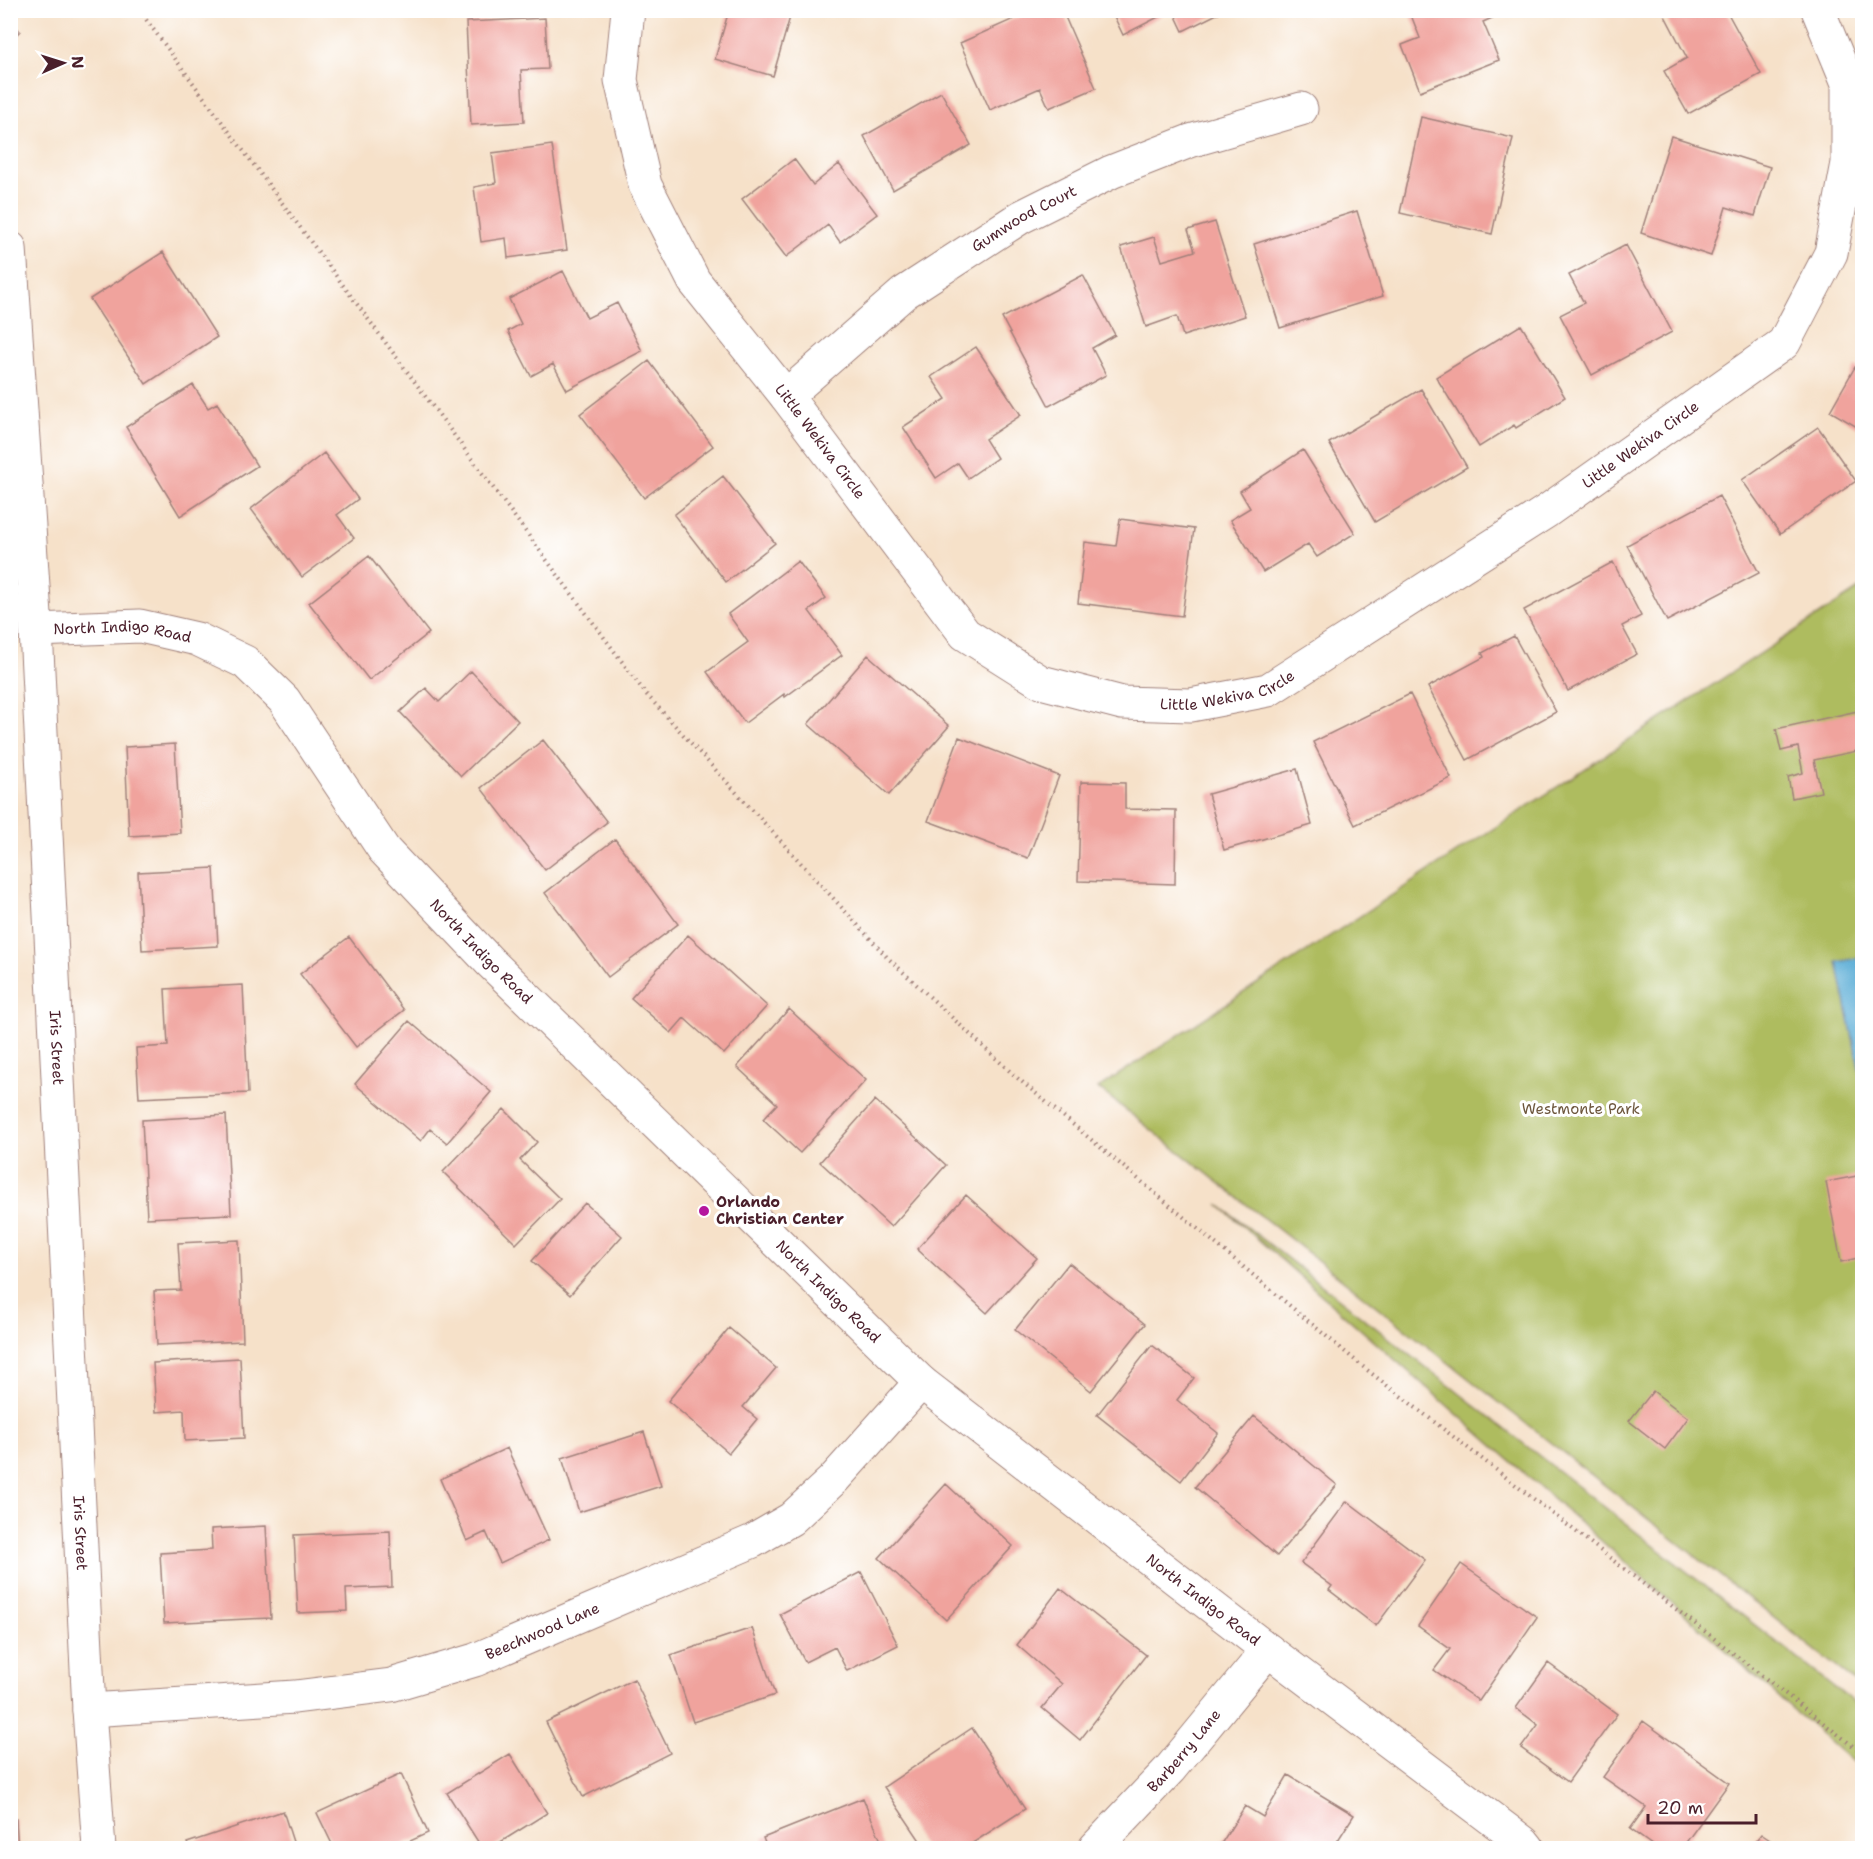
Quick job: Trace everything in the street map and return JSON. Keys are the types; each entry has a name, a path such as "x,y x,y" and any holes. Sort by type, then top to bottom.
{"street":[{"name":"Little Wekiva Circle","path":"628,10 621,80 645,185 694,281 786,396 965,634 1041,682 1122,703 1191,705 1268,690 1547,511 1784,343 1832,253 1848,163 1848,83 1818,10"},
{"name":"Gumwood Court","path":"786,396 904,293 1022,217 1111,172 1180,145 1301,109"},
{"name":"Iris Street","path":"10,248 36,630 89,1710 99,1848"},
{"name":"North Indigo Road","path":"36,630 140,627 197,639 245,662 284,700 384,850 490,962 921,1382 1528,1848"},
{"name":"Beechwood Lane","path":"89,1710 295,1698 391,1685 475,1660 753,1541 791,1519 834,1479 921,1382"},
{"name":"Barberry Lane","path":"1095,1848 1170,1769 1268,1650"}],"path":[{"path":"139,10 646,694 888,958 1015,1076 1362,1366 1863,1753"}],"green space":[{"name":"Westmonte Park","path":"1862,587 1862,1687 1098,1088"},
{"path":"1218,1204 1862,1709 1862,1770"}],"water":[{"path":"1862,957 1862,1082 1837,962"}],"building":[{"path":"729,10 792,10 773,76 715,59"},
{"path":"1034,10 1062,10 1096,88 1049,108 1040,88 990,110 960,43"},
{"path":"1111,10 1172,10 1123,35"},
{"path":"1173,10 1225,10 1183,31"},
{"path":"1409,10 1497,10 1499,15 1483,22 1499,60 1420,91 1402,45 1420,38"},
{"path":"1662,10 1726,10 1761,74 1688,114 1664,71 1687,58"},
{"path":"545,18 548,69 521,70 524,122 471,125 466,22"},
{"path":"10,22 20,31 10,41"},
{"path":"941,92 971,145 893,190 864,136"},
{"path":"1421,117 1513,138 1492,234 1400,213"},
{"path":"1671,136 1770,167 1755,216 1726,207 1711,256 1641,233"},
{"path":"552,145 567,250 508,258 506,238 481,242 474,187 496,183 492,153"},
{"path":"794,159 813,185 839,164 877,214 840,242 828,225 786,257 742,199"},
{"path":"1357,211 1383,296 1280,328 1254,244"},
{"path":"1215,222 1245,316 1183,336 1177,316 1146,327 1121,247 1154,237 1162,261 1195,251 1188,230"},
{"path":"1626,245 1672,332 1592,375 1560,315 1584,303 1569,275"},
{"path":"163,252 217,337 146,384 90,299"},
{"path":"563,271 587,318 617,303 642,351 567,390 553,364 531,376 508,331 521,324 509,299"},
{"path":"1083,275 1115,335 1092,348 1106,375 1049,406 1002,318"},
{"path":"1521,325 1565,397 1516,428 1514,425 1479,447 1436,377"},
{"path":"976,347 1021,415 985,439 997,458 968,478 958,463 936,478 903,427 946,399 931,377"},
{"path":"649,361 713,446 644,498 580,414"},
{"path":"1855,367 1862,371 1862,430 1830,411"},
{"path":"193,385 208,408 217,403 257,466 180,516 126,427"},
{"path":"1421,389 1467,467 1375,522 1329,443"},
{"path":"1818,427 1856,481 1780,534 1742,480"},
{"path":"1303,450 1355,533 1317,557 1308,544 1263,572 1230,520 1250,508 1240,491"},
{"path":"324,453 358,499 337,515 354,538 302,577 251,509"},
{"path":"723,476 775,543 726,582 674,515"},
{"path":"1719,496 1759,573 1667,621 1627,545"},
{"path":"1120,519 1194,529 1182,616 1078,603 1085,542 1116,546"},
{"path":"369,556 429,633 369,680 309,603"},
{"path":"798,561 826,598 809,611 842,655 745,723 707,672 748,642 728,614"},
{"path":"1613,562 1641,616 1622,626 1637,654 1568,691 1524,610"},
{"path":"1514,636 1556,712 1467,760 1428,687 1484,657 1482,653"},
{"path":"868,655 949,726 889,795 808,724"},
{"path":"471,671 518,721 461,776 400,712 426,688 439,702"},
{"path":"1410,694 1451,778 1355,825 1313,742"},
{"path":"1862,710 1862,750 1814,760 1821,792 1792,798 1788,777 1803,773 1798,747 1781,751 1776,729"},
{"path":"959,737 1059,776 1028,858 928,821"},
{"path":"543,740 607,822 545,870 481,788"},
{"path":"175,744 180,833 129,836 125,747"},
{"path":"1297,769 1312,825 1224,850 1208,794"},
{"path":"1081,782 1125,783 1125,809 1176,810 1175,884 1078,881"},
{"path":"615,839 678,924 608,977 545,893"},
{"path":"214,868 218,946 142,950 138,872"},
{"path":"688,935 767,1006 724,1054 684,1018 671,1033 631,998"},
{"path":"349,937 404,1010 356,1047 300,974"},
{"path":"243,985 248,1093 139,1098 136,1048 168,1046 165,989"},
{"path":"789,1009 866,1080 800,1153 763,1119 777,1104 737,1067"},
{"path":"409,1021 491,1092 447,1143 430,1129 421,1141 355,1084"},
{"path":"875,1100 946,1165 891,1227 820,1162"},
{"path":"504,1109 537,1142 520,1160 560,1199 516,1244 443,1172"},
{"path":"226,1115 231,1214 147,1218 142,1120"},
{"path":"1862,1175 1862,1257 1841,1262 1826,1182"},
{"path":"966,1195 1037,1258 987,1313 917,1249"},
{"path":"585,1203 622,1236 570,1295 532,1261"},
{"path":"239,1240 243,1341 157,1345 154,1291 181,1290 178,1243"},
{"path":"1069,1263 1145,1324 1091,1391 1015,1330"},
{"path":"729,1328 776,1368 743,1407 757,1419 729,1453 668,1401"},
{"path":"1152,1345 1194,1378 1177,1400 1218,1433 1181,1481 1097,1415"},
{"path":"240,1358 244,1438 185,1441 184,1410 156,1412 153,1363"},
{"path":"1653,1391 1688,1418 1665,1449 1629,1421"},
{"path":"1254,1416 1337,1485 1277,1556 1195,1487"},
{"path":"644,1432 661,1486 579,1512 562,1458"},
{"path":"507,1448 549,1540 500,1563 486,1532 467,1541 440,1479"},
{"path":"946,1484 1013,1546 946,1620 879,1558"},
{"path":"1347,1501 1425,1560 1376,1626 1329,1590 1332,1586 1301,1563"},
{"path":"266,1526 271,1618 164,1623 160,1553 212,1550 211,1529"},
{"path":"390,1531 392,1587 346,1589 347,1611 298,1613 294,1535"},
{"path":"1461,1564 1537,1617 1479,1701 1434,1670 1450,1649 1418,1626"},
{"path":"861,1572 898,1645 847,1671 835,1647 805,1662 780,1614"},
{"path":"1060,1588 1146,1655 1080,1740 1042,1708 1062,1684 1017,1645"},
{"path":"752,1628 775,1695 693,1722 671,1655"},
{"path":"1548,1663 1617,1714 1568,1782 1521,1748 1538,1725 1516,1708"},
{"path":"634,1679 670,1753 583,1797 546,1722"},
{"path":"1643,1721 1729,1783 1682,1848 1656,1848 1630,1829 1646,1807 1603,1777"},
{"path":"972,1728 1025,1809 965,1848 925,1848 884,1787"},
{"path":"510,1754 547,1813 491,1848 482,1848 447,1793"},
{"path":"401,1774 428,1833 395,1848 334,1848 317,1813"},
{"path":"1288,1775 1354,1815 1333,1848 1219,1847 1245,1806 1263,1817"},
{"path":"863,1798 884,1848 767,1848 763,1838"},
{"path":"283,1811 295,1848 189,1848 187,1843"},
{"path":"10,1819 16,1819 18,1848 10,1848"},
{"path":"1761,1834 1782,1848 1750,1848"}],"place":[{"name":"Orlando Christian Center","path":"704,1211"}]}
